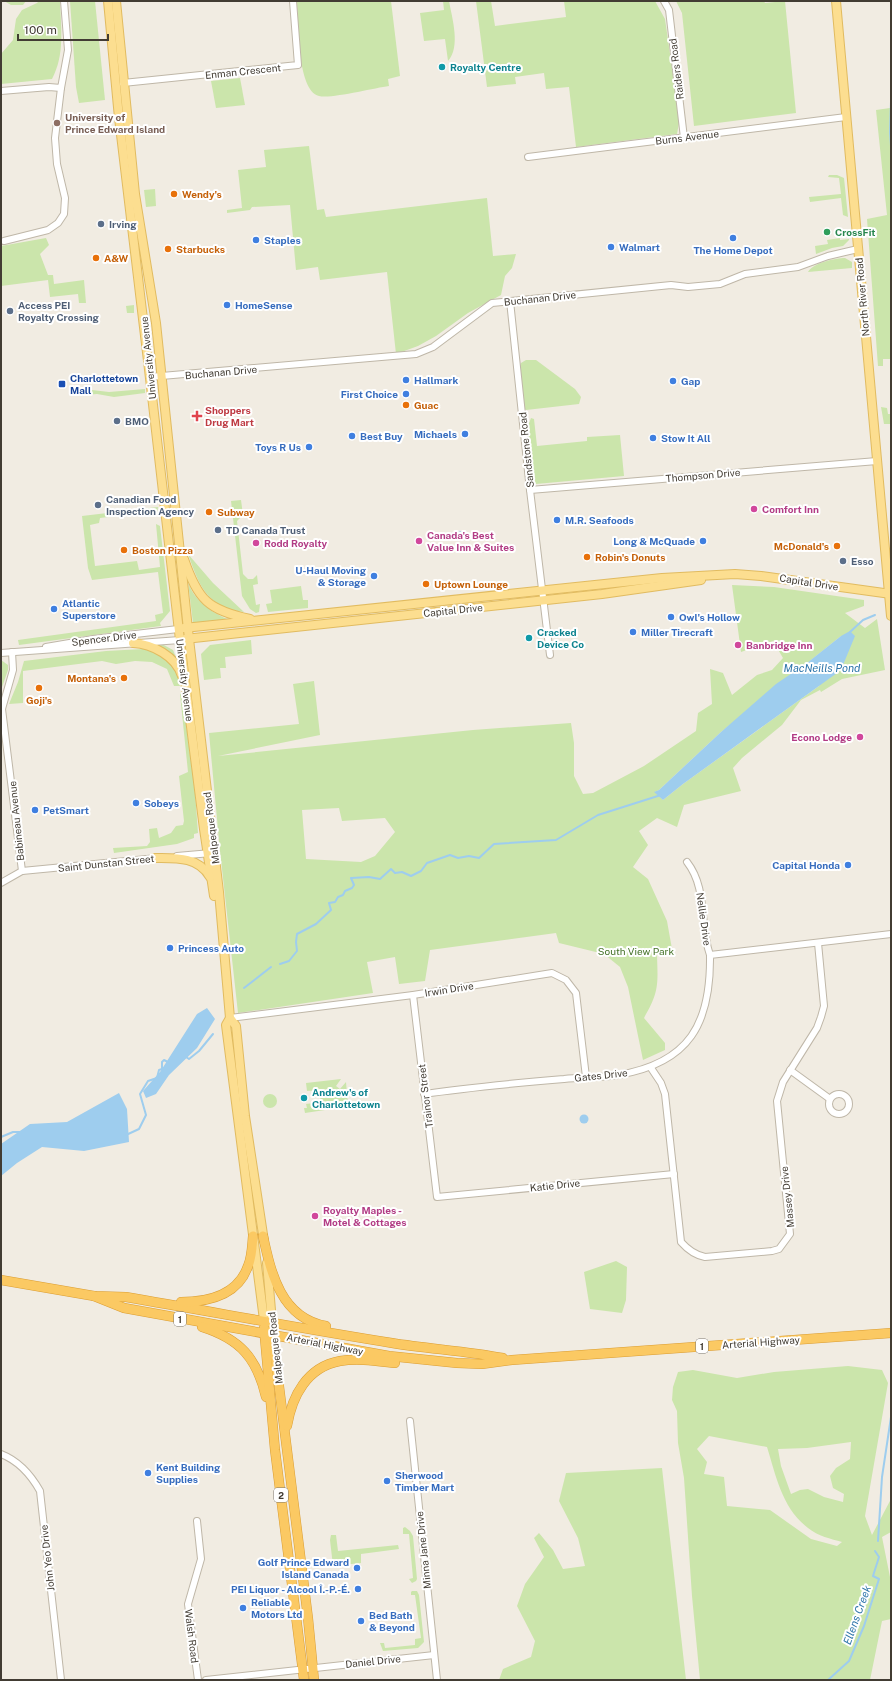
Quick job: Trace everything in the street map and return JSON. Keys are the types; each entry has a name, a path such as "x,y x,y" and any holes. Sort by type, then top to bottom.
{"highway":[{"path":"126,1297 197,1302 209,1300 223,1294 233,1288 245,1274 251,1257 253,1236"},
{"path":"263,1236 275,1284 294,1310 306,1319 320,1325 447,1351"},
{"name":"Arterial Highway","path":"1,1280 94,1296 126,1297 447,1351 481,1354 512,1360"},
{"name":"Arterial Highway","path":"94,1296 124,1308 170,1317 389,1356 457,1363 482,1364 512,1360 891,1333"},
{"path":"170,1317 228,1337 251,1357 262,1381 273,1430"},
{"name":"Malpeque Road","path":"268,1321 273,1430 304,1680"},
{"name":"Malpeque Road","path":"269,1334 285,1437 308,1618 314,1680"},
{"path":"285,1437 291,1404 297,1392 307,1379 319,1369 339,1361 368,1360 432,1366 457,1363"}],"main road":[{"name":"University Avenue","path":"108,1 119,118 178,629 211,853 211,880 214,899 222,928"},
{"name":"University Avenue","path":"116,1 135,194 153,298 189,639"},
{"name":"North River Road","path":"836,1 891,616"},
{"path":"180,544 190,575 202,596 222,612 257,621"},
{"name":"Capital Drive","path":"188,628 681,584 735,574 775,577 890,594"},
{"name":"Capital Drive","path":"180,640 542,596"},
{"name":"Spencer Drive","path":"178,629 188,628"},
{"name":"Malpeque Road","path":"189,639 211,853 222,928 230,1018 236,1026 245,1116 263,1236 268,1321"},
{"path":"133,643 151,646 160,651 177,666 184,680 188,702"},
{"path":"154,858 186,859 197,864 207,872 211,880"},
{"name":"Malpeque Road","path":"230,1018 226,1025 253,1236 268,1321"}],"street":[{"path":"4,241 48,230 58,223 64,214 65,198 57,164 55,138 68,50 64,1"},
{"name":"Enman Crescent","path":"123,83 298,65 293,1"},
{"name":"Raiders Road","path":"664,1 670,10 684,138"},
{"path":"1,91 49,86 62,88"},
{"name":"Burns Avenue","path":"528,158 846,117"},
{"name":"Buchanan Drive","path":"150,377 416,354 433,348 492,304 672,285 688,287 720,284 745,274 798,267 828,256 858,249"},
{"name":"Sandstone Road","path":"510,301 542,596 550,654"},
{"name":"Thompson Drive","path":"530,490 877,461"},
{"name":"Spencer Drive","path":"20,652 93,639 178,629"},
{"name":"Spencer Drive","path":"3,653 180,640"},
{"name":"Babineau Avenue","path":"12,652 13,670 2,709 22,871"},
{"name":"Saint Dunstan Street","path":"1,883 22,871 211,853"},
{"name":"Nellie Drive","path":"687,862 698,881 702,895 704,924 710,955"},
{"path":"710,955 891,934"},
{"name":"Massey Drive","path":"651,1068 661,1083 665,1094 681,1242 686,1248 696,1255 705,1257 772,1251 779,1249 790,1234 777,1101 783,1082 817,1028 824,1006 818,943"},
{"name":"Gates Drive","path":"424,1094 617,1075 651,1068 670,1057 683,1046 698,1026 708,998 710,986 710,955"},
{"name":"Irwin Drive","path":"230,1018 413,995 552,973 566,980 576,993 586,1077"},
{"name":"Trainor Street","path":"413,995 437,1197"},
{"path":"790,1070 830,1098"},
{"name":"Katie Drive","path":"437,1197 674,1174"},
{"name":"Minna Jane Drive","path":"410,1420 437,1680"},
{"name":"John Yeo Drive","path":"1,1454 26,1470 40,1491 61,1680"},
{"name":"Walsh Road","path":"197,1521 201,1559 188,1604 198,1680"},
{"name":"Daniel Drive","path":"313,1668 434,1654"},
{"path":"206,1680 313,1668"}],"green space":[{"path":"4,1 26,1 23,5 11,5"},
{"path":"39,1 60,1 61,51 52,79 1,84 1,54 13,40 16,19 22,10"},
{"path":"70,1 95,1 105,100 79,103 76,87"},
{"path":"297,1 391,1 400,76 388,79 389,86 342,95 325,97 319,96 312,91 306,82 300,54"},
{"path":"443,1 449,1 455,40 452,55 448,61 445,39 424,41 420,13 444,10"},
{"path":"476,1 491,1 495,26 566,17 564,1 655,1 665,19 678,109 679,123 677,134 576,147 569,87 546,89 544,73 515,77 516,84 487,87"},
{"path":"676,1 764,1 765,3 785,1 796,113 694,126 682,13"},
{"path":"240,78 245,105 216,108 211,81"},
{"path":"890,108 891,359 883,359 883,366 878,366 867,219 887,215 876,110"},
{"path":"309,146 317,210 324,209 326,217 487,198 493,256 516,254 512,268 505,276 501,295 468,313 436,336 418,346 396,354 387,272 320,280 318,267 296,270 290,205 252,207 250,210 227,213 227,210 242,208 238,170 266,167 264,150"},
{"path":"829,175 837,175 844,178 848,217 843,215 841,198 810,202 809,197 841,194 839,178 828,177"},
{"path":"155,189 156,206 146,207 144,190"},
{"path":"46,238 49,245 40,254 48,275 53,275 54,284 84,280 86,303 79,303 78,294 50,297 48,280 1,286 1,246"},
{"path":"840,238 840,240 849,240 843,246 832,248 816,254 815,246 828,244 827,240"},
{"path":"845,258 852,262 852,268 808,272 814,266 819,264 830,260"},
{"path":"134,305 134,313 127,313 126,306"},
{"path":"526,360 536,360 575,389 581,397 579,404 526,410 524,408 520,366 521,363"},
{"path":"145,389 145,393 114,397 97,394 71,396 71,391 92,390 109,392"},
{"path":"881,407 887,408 888,414 891,414 891,424 884,424"},
{"path":"531,418 534,419 537,446 587,441 587,437 620,435 624,476 536,484 533,477 528,426"},
{"path":"241,500 243,515 237,521 243,574 248,579 253,579 257,575 258,584 253,585 256,605 260,604 259,612 256,613 250,609 242,596 231,501"},
{"path":"158,507 157,514 152,516 148,512 100,518 99,523 90,525 95,566 137,561 139,570 160,567 156,524 160,526 170,611 160,623 161,626 19,645 18,640 156,621 155,615 163,613 158,572 92,580 88,568 82,516"},
{"path":"188,554 213,583 244,612 231,610 221,606 206,593 196,576"},
{"path":"188,582 199,601 204,606 230,620 193,623"},
{"name":"South View Park","path":"732,585 774,587 864,600 864,606 845,613 865,628 877,619 885,670 842,679 821,692 820,690 801,700 782,725 742,758 733,768 741,791 684,805 677,827 657,818 639,831 648,845 633,867 648,879 667,921 672,949 657,955 658,974 655,995 644,1018 665,1043 665,1050 643,1060 628,987 620,967 604,954 559,943 556,933 430,950 425,981 399,984 395,957 367,962 373,993 238,1013 220,851 209,733 299,724 293,684 314,681 320,735 218,756 473,730 571,723 574,743 574,776 583,794 593,793 644,766 696,731 698,713 712,704 710,669 723,673 732,695 757,675 772,670 783,658 773,641 741,652","holes":["841,636 819,686 663,800 655,792 659,790 721,732","339,808 342,821 385,818 395,832 375,856 361,862 306,859 302,810"]},
{"path":"301,586 303,600 308,600 308,608 268,612 266,604 272,603 270,590"},
{"path":"251,640 252,654 225,657 226,668 220,668 221,678 204,680 201,654 210,645"},
{"path":"160,643 173,650 177,660 151,645"},
{"path":"143,649 158,655 172,665 178,673 180,686 174,686 167,669 152,662 135,661 116,664 102,661 23,671 23,703 9,704 18,682 24,661 106,651"},
{"path":"1,660 8,665 8,670 1,690"},
{"path":"182,693 195,792 198,833 194,834 194,838 177,844 114,853 113,848 147,846 150,842 149,829 157,828 159,838 171,833 176,826 183,825 184,821 179,776 188,772 180,694"},
{"path":"341,1079 336,1086 340,1089 346,1082 348,1105 332,1107 332,1109 325,1108 325,1110 305,1113 304,1108 307,1108 306,1104 321,1102 319,1090 307,1091 306,1083"},
{"path":"270,1094 275,1096 277,1101 275,1106 270,1108 265,1106 263,1101 265,1096"},
{"path":"616,1261 627,1267 626,1300 622,1313 590,1309 584,1272"},
{"path":"848,1366 882,1370 888,1383 865,1516 872,1535 891,1499 891,1532 882,1537 891,1582 891,1619 882,1621 870,1680 700,1680 692,1596 684,1478 678,1443 677,1411 672,1400 673,1387 678,1372 693,1370 737,1378 774,1372","holes":["709,1436 767,1447 781,1491 792,1511 799,1520 812,1531 842,1542 837,1546 811,1539 770,1510 727,1506 724,1477 704,1474 707,1462 697,1449","851,1442 850,1459 836,1468 830,1476 833,1488 844,1494 843,1502 824,1497 808,1489 800,1490 791,1494 781,1466 778,1449 807,1448"]},
{"path":"662,1468 686,1680 499,1680 503,1669 531,1657 535,1641 517,1606 525,1584 544,1557 534,1538 539,1533 553,1550 563,1569 585,1566 578,1538 559,1501 566,1473"},
{"path":"405,1527 413,1536 417,1579 412,1583 409,1579 413,1578 409,1534 403,1534 403,1528"},
{"path":"331,1535 336,1535 338,1551 398,1545 399,1549 361,1554 361,1563 333,1566 330,1540"},
{"path":"412,1591 417,1591 419,1595 424,1642 418,1648 383,1651 380,1643 384,1643 385,1648 415,1645 415,1639 421,1638 415,1595 411,1595"}],"water":[{"path":"891,72 891,159 889,132"},
{"path":"462,531 463,537 451,539 451,533"},
{"name":"MacNeills Pond","path":"850,631 855,636 843,665 837,673 663,800 654,792 659,790 721,732 776,684"},
{"path":"207,1008 215,1019 197,1048 169,1075 156,1094 146,1098 143,1091 160,1072 197,1014"},
{"path":"119,1093 127,1109 129,1142 84,1151 42,1147 17,1163 1,1176 1,1144 30,1124 67,1122"},
{"path":"584,1114 589,1119 584,1124 579,1119"}],"waterway":[{"path":"850,632 863,620 875,615"},
{"path":"280,964 289,961 297,951 297,934 316,924 331,910 329,903 335,902 338,897 343,895 345,891 352,888 354,885 351,878 369,877 380,879 391,869 395,873 402,872 411,876 421,871 427,863 450,855 458,858 469,856 479,858 494,844 556,840 598,815 661,795"},
{"path":"244,988 271,967"},
{"path":"186,1057 189,1059 199,1051 213,1034"},
{"path":"126,1135 139,1129 146,1115 140,1094 148,1081 157,1078 159,1070 162,1069 162,1062 164,1060 168,1062"},
{"path":"1,1137 13,1132 21,1132"},
{"name":"Ellens Creek","path":"878,1541 882,1477 891,1417"},
{"name":"Ellens Creek","path":"828,1680 849,1661 864,1626 879,1579 873,1576 879,1557 875,1551"}],"place":[{"name":"Royalty Centre","path":"442,67"},
{"name":"University of Prince Edward Island","path":"57,123"},
{"name":"Wendy's","path":"174,194"},
{"name":"Irving","path":"101,224"},
{"name":"CrossFit","path":"827,232"},
{"name":"The Home Depot","path":"733,238"},
{"name":"Staples","path":"256,240"},
{"name":"Walmart","path":"611,247"},
{"name":"Starbucks","path":"168,249"},
{"name":"A&W","path":"96,258"},
{"name":"HomeSense","path":"227,305"},
{"name":"Access PEI Royalty Crossing","path":"10,311"},
{"name":"Hallmark","path":"406,380"},
{"name":"Gap","path":"673,381"},
{"name":"Charlottetown Mall","path":"62,384"},
{"name":"First Choice","path":"406,394"},
{"name":"Guac","path":"406,405"},
{"name":"Shoppers Drug Mart","path":"197,416"},
{"name":"BMO","path":"117,421"},
{"name":"Michaels","path":"465,434"},
{"name":"Best Buy","path":"352,436"},
{"name":"Stow It All","path":"653,438"},
{"name":"Toys R Us","path":"309,447"},
{"name":"Canadian Food Inspection Agency","path":"98,505"},
{"name":"Comfort Inn","path":"754,509"},
{"name":"Subway","path":"209,512"},
{"name":"M.R. Seafoods","path":"557,520"},
{"name":"TD Canada Trust","path":"218,530"},
{"name":"Canada's Best Value Inn & Suites","path":"419,541"},
{"name":"Long & McQuade","path":"703,541"},
{"name":"Rodd Royalty","path":"256,543"},
{"name":"McDonald's","path":"837,546"},
{"name":"Boston Pizza","path":"124,550"},
{"name":"Robin's Donuts","path":"587,557"},
{"name":"Esso","path":"843,561"},
{"name":"U-Haul Moving & Storage","path":"374,576"},
{"name":"Uptown Lounge","path":"426,584"},
{"name":"Atlantic Superstore","path":"54,609"},
{"name":"Owl's Hollow","path":"671,617"},
{"name":"Miller Tirecraft","path":"633,632"},
{"name":"Cracked Device Co","path":"529,638"},
{"name":"Banbridge Inn","path":"738,645"},
{"name":"Montana's","path":"124,678"},
{"name":"Goji's","path":"39,688"},
{"name":"Econo Lodge","path":"860,737"},
{"name":"Sobeys","path":"136,803"},
{"name":"PetSmart","path":"35,810"},
{"name":"Capital Honda","path":"848,865"},
{"name":"Princess Auto","path":"170,948"},
{"name":"Andrew's of Charlottetown","path":"304,1098"},
{"name":"Royalty Maples - Motel & Cottages","path":"315,1216"},
{"name":"Kent Building Supplies","path":"148,1473"},
{"name":"Sherwood Timber Mart","path":"387,1481"},
{"name":"Golf Prince Edward Island Canada","path":"357,1568"},
{"name":"PEI Liquor - Alcool Î.-P.-É.","path":"358,1589"},
{"name":"Reliable Motors Ltd","path":"243,1608"},
{"name":"Bed Bath & Beyond","path":"361,1621"}]}
